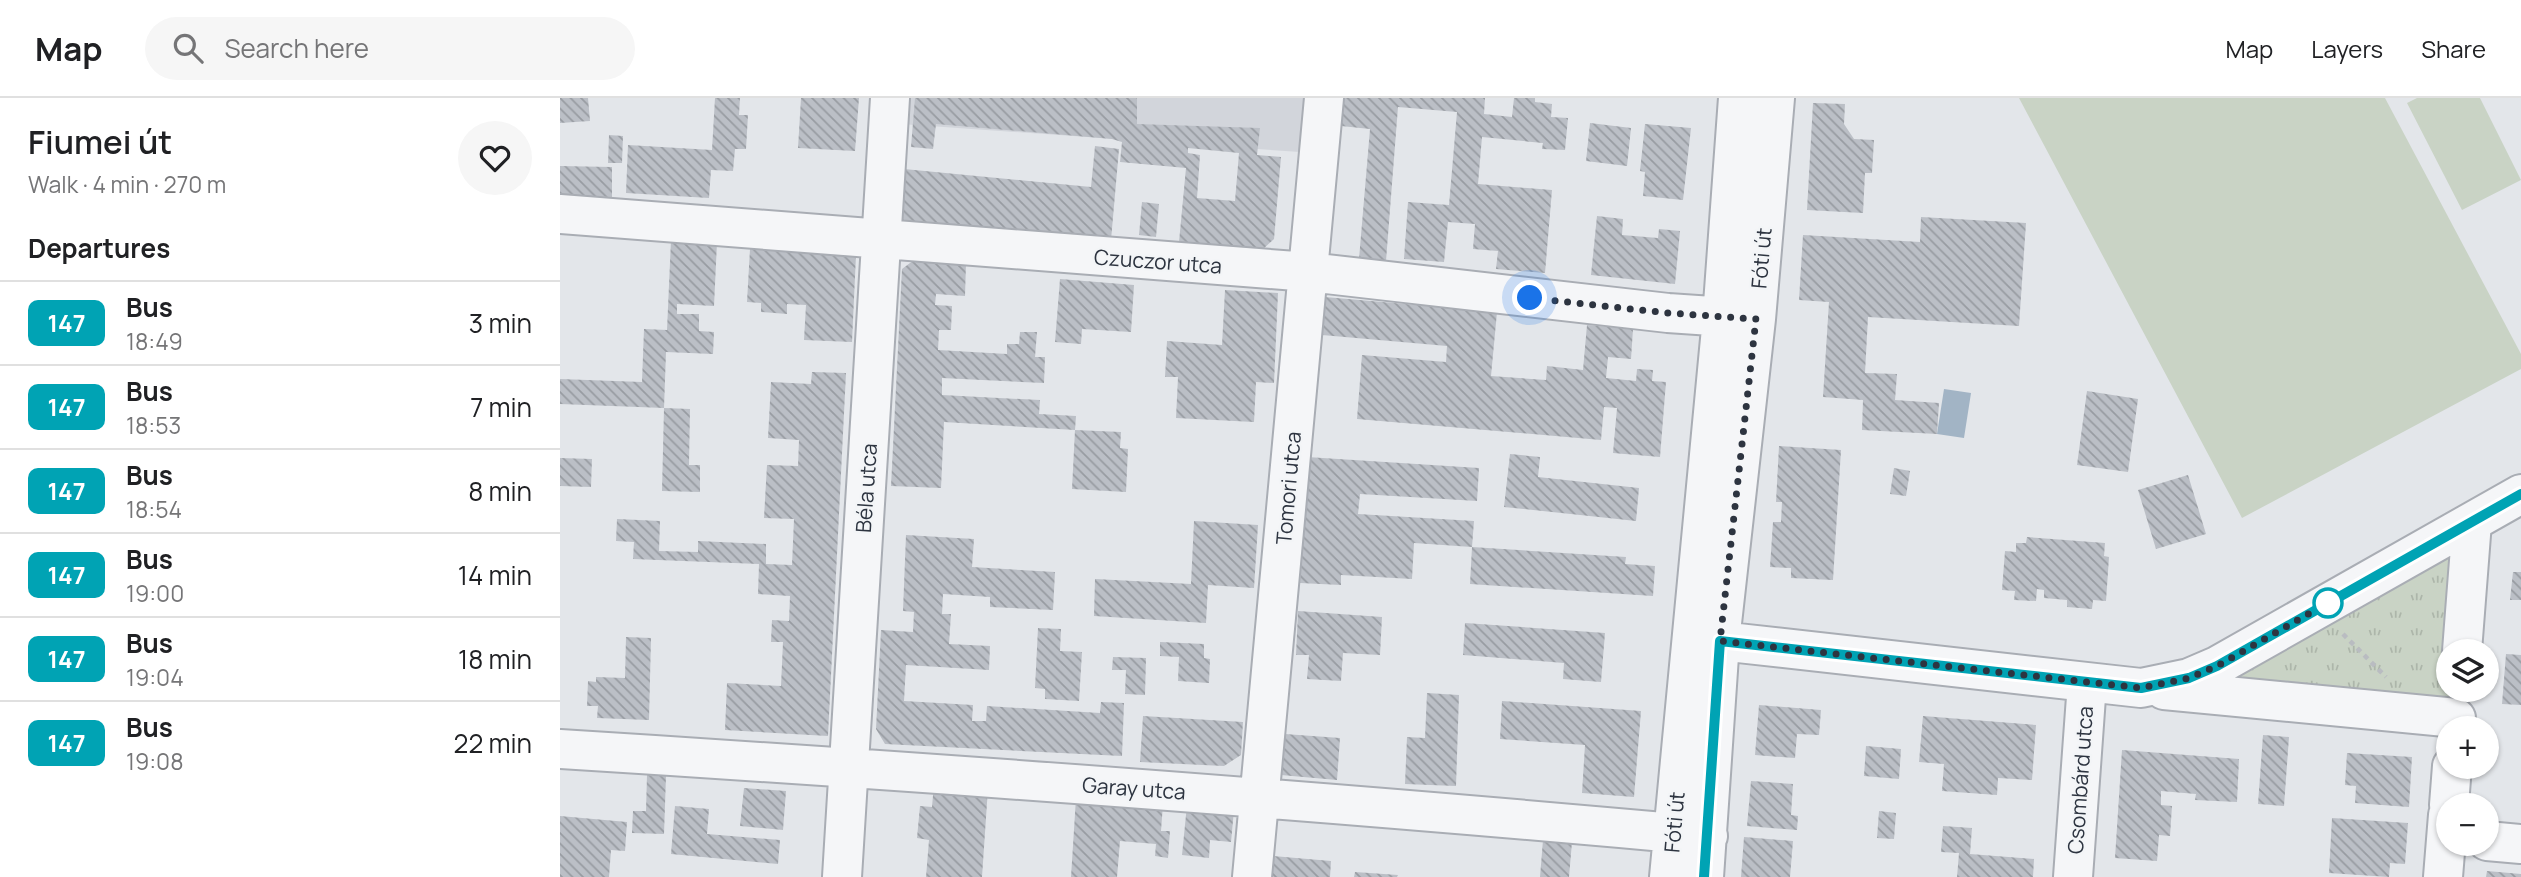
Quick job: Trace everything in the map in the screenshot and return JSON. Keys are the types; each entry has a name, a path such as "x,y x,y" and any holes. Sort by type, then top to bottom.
{"street":[{"name":"Béla utca","path":"842,877 890,98"},
{"name":"Tomori utca","path":"1252,877 1324,98"},
{"name":"Fóti út","path":"1669,877 1690,835 1720,641 1739,318 1738,98"},
{"name":"Fóti út","path":"1704,877 1690,835 1739,318 1776,98"},
{"name":"Czuczor utca","path":"560,214 1308,272 1739,318"},
{"path":"2141,688 2189,678 2217,666 2521,494"},
{"path":"2463,639 2472,522"},
{"path":"1720,641 2087,683 2457,712"},
{"name":"Csombárd utca","path":"2073,877 2087,683"},
{"name":"Garay utca","path":"560,749 1259,797 1690,835"},
{"path":"2499,842 2521,844"},
{"path":"2443,877 2445,856"}],"path":[{"path":"2341,632 2387,678"}],"shaded area":[{"path":"874,98 1308,98 1300,152 873,122"}],"green space":[{"path":"2019,98 2385,98 2521,354 2521,369 2242,518"},
{"path":"2417,98 2480,98 2521,180 2462,210 2407,103"},
{"path":"2472,522 2450,639 2436,639 2436,702 2458,702 2456,716 2233,697 2217,666"}],"water":[{"path":"1944,389 1971,393 1964,438 1937,434"}],"building":[{"path":"560,98 588,98 590,121 560,123"},
{"path":"715,98 740,98 739,115 748,115 746,149 735,149 733,171 711,170 709,198 626,193 628,145 712,150"},
{"path":"801,98 859,98 855,151 798,148"},
{"path":"915,98 1137,98 1137,124 1260,128 1257,155 1281,157 1274,239 1262,250 1179,242 1186,168 1120,162 1122,142 1112,139 936,124 933,149 911,147","holes":["1188,148 1239,153 1235,201 1197,198 1200,155 1188,153"]},
{"path":"1343,98 1485,98 1484,114 1512,117 1514,98 1535,98 1535,102 1552,104 1551,117 1568,118 1565,150 1542,149 1543,143 1482,137 1478,184 1552,190 1545,273 1496,269 1498,251 1473,249 1475,224 1448,222 1444,262 1404,259 1408,202 1449,205 1457,112 1398,107 1386,261 1359,259 1370,129 1341,126"},
{"path":"1813,103 1845,104 1844,124 1854,139 1874,140 1872,173 1865,173 1863,213 1807,210"},
{"path":"1590,123 1631,128 1627,166 1586,161"},
{"path":"1645,124 1691,128 1683,200 1643,196 1645,172 1640,171"},
{"path":"609,135 623,136 622,163 608,163"},
{"path":"1095,146 1119,149 1111,240 899,220 904,169 1091,187"},
{"path":"560,166 612,167 612,197 560,196"},
{"path":"1142,202 1159,204 1156,237 1139,235"},
{"path":"1597,216 1623,219 1622,235 1658,238 1659,229 1680,231 1675,284 1591,275"},
{"path":"1921,217 2026,223 2019,326 1868,317 1865,373 1897,374 1895,400 1939,403 1937,434 1862,430 1863,400 1823,397 1829,302 1799,300 1803,235 1920,242"},
{"path":"671,240 717,242 714,306 677,304 677,314 699,314 699,331 714,332 713,354 666,352 664,408 560,404 560,379 642,382 644,329 667,330"},
{"path":"750,249 856,255 852,342 804,340 806,305 787,304 787,314 761,312 761,303 747,302"},
{"path":"914,260 966,263 965,296 936,294 935,305 952,306 951,330 939,330 938,350 1007,354 1007,344 1019,344 1020,332 1037,332 1035,357 1045,357 1044,383 942,378 942,395 1040,400 1039,414 1076,416 1075,430 944,422 941,488 891,486 902,269"},
{"path":"1060,279 1134,285 1131,332 1082,329 1081,344 1055,342"},
{"path":"1225,290 1278,293 1274,383 1256,382 1254,422 1176,418 1178,377 1165,377 1167,341 1222,345"},
{"path":"1325,297 1497,312 1491,376 1546,380 1547,366 1583,370 1587,325 1633,329 1631,359 1608,357 1606,378 1636,381 1637,369 1653,370 1652,381 1666,382 1660,457 1613,453 1617,408 1604,407 1601,440 1357,419 1362,355 1446,362 1447,346 1322,335"},
{"path":"812,372 846,373 828,736 725,730 727,683 781,686 783,642 771,642 772,620 789,621 790,596 758,594 759,564 633,559 634,542 616,541 617,519 660,521 659,551 698,552 698,541 766,544 766,564 792,565 794,519 764,518 767,465 798,466 799,440 768,438 771,382 811,384"},
{"path":"2087,391 2138,399 2128,472 2077,465"},
{"path":"664,408 690,409 689,465 700,465 700,492 662,491"},
{"path":"1075,430 1121,432 1120,448 1128,449 1126,492 1072,489"},
{"path":"1779,446 1841,450 1833,580 1791,578 1791,568 1770,567 1773,522 1781,522 1782,502 1776,502"},
{"path":"1510,454 1540,457 1538,477 1639,488 1636,521 1504,507"},
{"path":"1307,457 1479,468 1477,501 1360,494 1358,514 1474,521 1472,547 1414,543 1412,579 1341,575 1341,585 1300,583"},
{"path":"560,458 592,459 591,487 560,486"},
{"path":"1894,468 1910,471 1906,496 1890,494"},
{"path":"2188,475 2206,534 2156,549 2138,490"},
{"path":"1194,521 1258,525 1254,588 1208,585 1206,623 1094,616 1095,579 1191,584"},
{"path":"906,535 974,539 972,567 1055,572 1053,610 990,607 990,597 943,594 942,614 951,614 949,644 990,646 989,670 906,665 904,701 973,705 972,721 986,721 987,706 1100,713 1101,702 1124,703 1122,756 885,744 876,729 881,630 913,632 914,612 903,611"},
{"path":"2027,537 2105,543 2104,556 2109,557 2106,601 2093,600 2092,609 2067,607 2067,600 2044,598 2044,590 2037,589 2036,601 2014,600 2015,591 2002,590 2005,551 2016,552 2016,543 2026,543"},
{"path":"1472,547 1626,557 1625,564 1655,566 1653,596 1470,584"},
{"path":"2513,572 2521,572 2521,600 2510,600"},
{"path":"1298,611 1382,617 1380,655 1343,653 1341,681 1307,679 1309,655 1296,655"},
{"path":"1465,623 1605,633 1601,682 1563,679 1564,663 1463,655"},
{"path":"1038,628 1061,629 1060,651 1082,652 1079,701 1045,699 1045,689 1035,688"},
{"path":"626,637 651,638 649,720 597,718 598,706 587,706 588,681 596,682 596,677 625,678"},
{"path":"1160,642 1204,644 1204,658 1210,659 1209,683 1178,681 1179,657 1160,656"},
{"path":"2506,654 2521,655 2521,705 2502,704"},
{"path":"1113,657 1146,658 1145,695 1125,694 1126,670 1112,670"},
{"path":"1427,693 1459,695 1456,786 1405,784 1407,737 1425,738"},
{"path":"1502,701 1641,711 1634,797 1582,793 1585,745 1500,739"},
{"path":"1759,705 1821,710 1819,735 1797,734 1795,758 1755,755"},
{"path":"1143,716 1243,722 1241,755 1224,766 1140,762"},
{"path":"1923,716 2036,725 2032,780 1998,778 1997,795 1942,791 1944,764 1919,762"},
{"path":"1285,734 1340,738 1337,780 1281,775"},
{"path":"2263,735 2289,737 2284,806 2258,804"},
{"path":"1866,746 1901,749 1899,779 1864,776"},
{"path":"2122,750 2239,759 2237,802 2195,800 2196,794 2161,791 2161,805 2172,806 2170,836 2159,835 2157,861 2115,858"},
{"path":"2347,753 2412,757 2409,807 2355,803 2356,786 2345,785"},
{"path":"647,775 666,776 664,834 632,833 633,811 646,811"},
{"path":"1751,781 1793,784 1791,815 1798,816 1797,830 1747,826"},
{"path":"934,784 988,788 982,877 926,877 929,840 917,838 920,806 932,807"},
{"path":"744,788 786,791 783,830 740,826"},
{"path":"1076,798 1163,804 1161,831 1170,831 1168,858 1155,856 1156,844 1120,841 1117,877 1071,877"},
{"path":"1187,805 1234,810 1231,842 1210,840 1209,858 1182,855"},
{"path":"675,806 709,809 707,834 780,840 778,864 671,854"},
{"path":"1879,811 1896,813 1894,839 1877,838"},
{"path":"560,816 627,822 625,851 611,850 609,877 560,877"},
{"path":"2332,818 2408,823 2405,864 2390,863 2389,877 2329,873"},
{"path":"1943,826 1972,828 1970,854 2034,859 2033,877 1957,877 1959,853 1941,852"},
{"path":"1744,837 1793,841 1790,877 1741,877"},
{"path":"1543,840 1572,842 1569,877 1540,877"},
{"path":"1273,856 1331,861 1330,877 1272,877"},
{"path":"2487,871 2521,874 2521,877 2486,877"},
{"path":"1355,872 1398,875 1354,877"}],"bus line":[{"name":"147","path":"1704,877 1720,641 2141,688 2189,678 2217,666 2521,494"}],"route":[{"path":"1530,298 1668,313 1756,319 1720,641 2141,688 2189,678 2217,666 2333,600 2328,603"}]}
